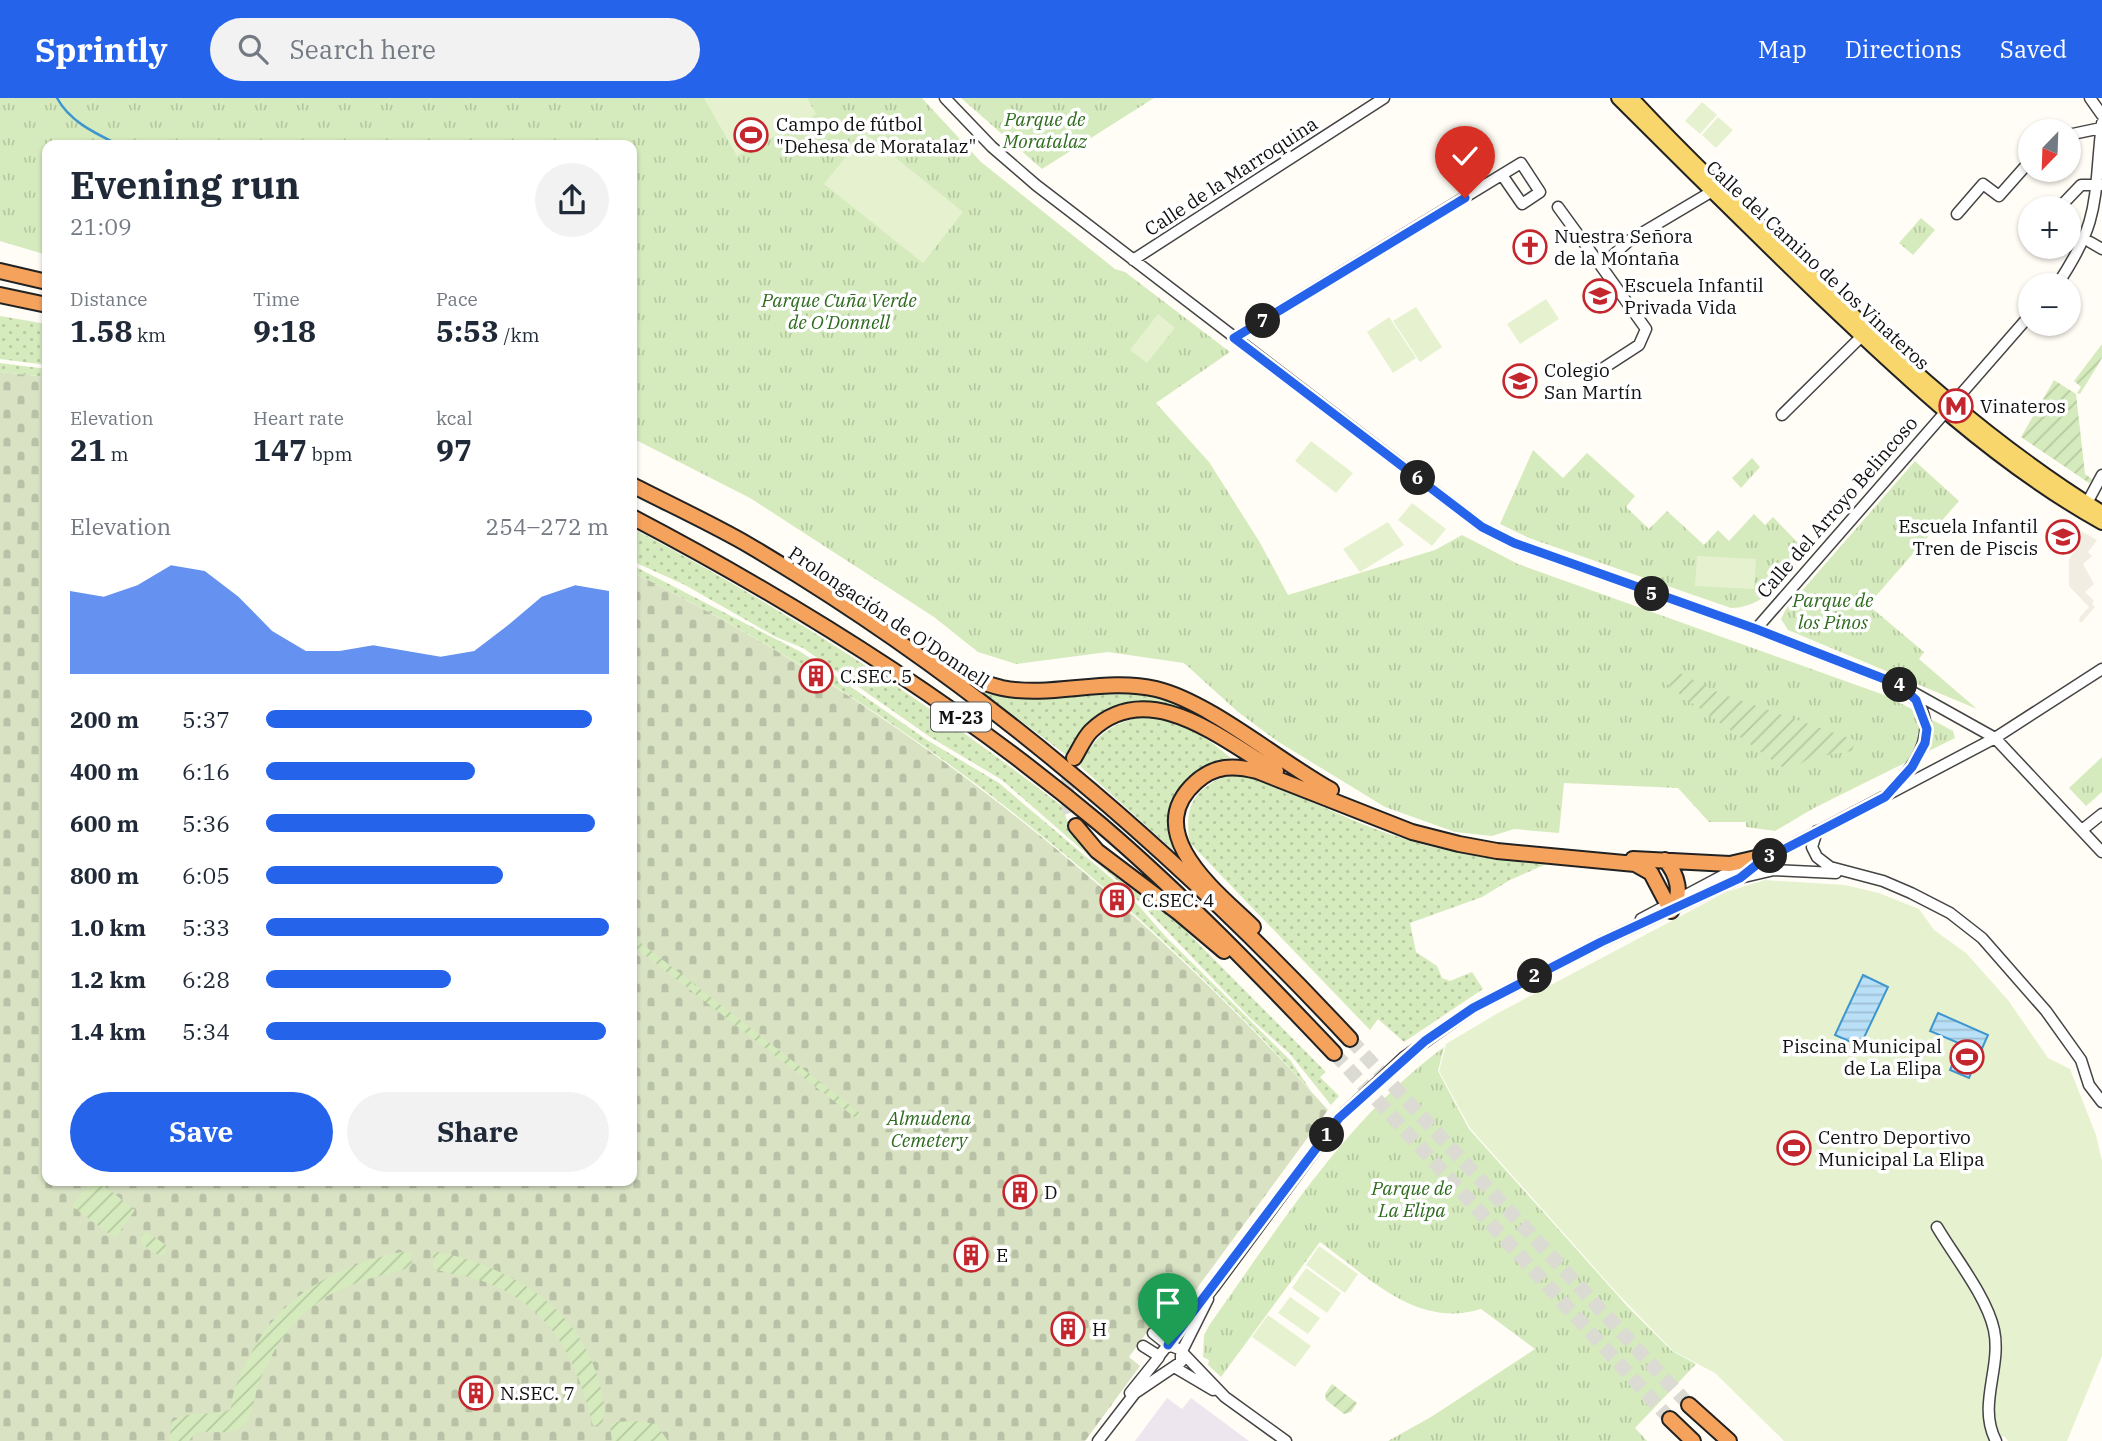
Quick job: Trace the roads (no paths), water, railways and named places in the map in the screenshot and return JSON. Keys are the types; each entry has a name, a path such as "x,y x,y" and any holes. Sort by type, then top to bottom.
{"highway":[{"path":"0,271 42,281"},
{"path":"0,295 42,304"},
{"path":"0,304 42,312"},
{"name":"Prolongación de O'Donnell","path":"637,488 743,542 888,635 987,708 1109,805 1295,980 1350,1039"},
{"name":"M-23","path":"637,520 758,585 851,641 979,730 1099,824 1187,902 1334,1054"},
{"path":"888,635 967,677 1003,688 1035,691 1122,684 1170,693 1210,714 1377,819"},
{"path":"1074,758 1090,732 1107,720 1128,711 1158,709 1183,716 1308,789"},
{"path":"1295,980 1273,948 1195,869 1182,849 1177,818 1183,800 1193,786 1222,768 1247,768 1308,789 1377,819 1459,844 1635,864 1646,868 1672,904"},
{"path":"1076,826 1097,851 1229,955 1252,968"},
{"path":"1543,855 1731,864 1773,855"},
{"path":"1665,860 1675,873 1672,904"},
{"path":"1689,1405 1729,1441"},
{"path":"1670,1419 1693,1441"}],"main road":[{"name":"Calle del Camino de los Vinateros","path":"1618,98 1865,333 1948,408 2019,469 2102,523"},
{"name":"Calle del Camino de los Vinateros","path":"1632,98 1715,189"},
{"name":"Calle del Camino de los Vinateros","path":"1948,408 2102,512"}],"street":[{"path":"945,98 992,147 1133,260 1482,527 1540,553 1756,629 1900,685 1995,738 2102,852"},
{"name":"Calle de la Marroquina","path":"1133,260 1384,98"},
{"path":"2091,98 2102,115"},
{"path":"2066,273 2090,242 2100,210 2102,125 2081,131"},
{"path":"1234,338 1521,163 1540,191 1522,204 1502,175"},
{"path":"1957,214 1983,184 1999,196 2018,174"},
{"path":"2070,196 2081,185 2101,185"},
{"path":"1601,266 1630,240 1715,189"},
{"path":"1558,207 1646,329 1639,345 1602,369"},
{"path":"2090,242 2102,249"},
{"name":"Calle del Arroyo Belincoso","path":"1756,629 2018,329"},
{"path":"1782,415 1865,333"},
{"path":"2087,503 2102,475"},
{"path":"1740,878 1760,862 1995,738 2099,671 2102,684"},
{"path":"1885,797 1912,767 1925,743 1927,729 1916,700 1900,685"},
{"path":"2082,830 2102,814"},
{"path":"1817,831 1812,847 1816,856 1830,867 1883,881 1911,893 1950,913 1982,938 2046,1011 2081,1060 2089,1085 2102,1102"},
{"path":"1807,871 1812,867 1816,856"},
{"path":"1098,1441 1138,1380 1215,1286 1320,1143 1379,1079 1415,1049 1473,1008 1672,904 1732,869 1760,862"},
{"path":"1672,904 1740,878 1774,870 1854,874"},
{"path":"1937,1227 1984,1307 1994,1330 1987,1416 1996,1441"},
{"path":"1119,1411 1140,1389 1181,1362 1181,1353 1215,1286"},
{"path":"1153,1333 1168,1345 1176,1346 1225,1397"},
{"path":"1143,1346 1159,1357 1162,1364 1225,1397 1286,1441"}],"water":[{"path":"1863,975 1888,987 1860,1046 1835,1035"},
{"name":"Piscina Municipal de La Elipa","path":"1938,1013 1988,1035 1969,1078 1950,1070 1961,1044 1930,1031"}],"waterway":[{"path":"57,98 76,120 109,140"}],"tunnel":[{"path":"1074,758 1067,793 1069,809 1076,826"},
{"path":"1350,1039 1689,1405"},
{"path":"1334,1053 1670,1419"}],"place":[{"name":"Campo de fútbol \"Dehesa de Moratalaz\"","path":"751,135"},
{"name":"Nuestra Señora de la Montaña","path":"1530,247"},
{"name":"Escuela Infantil Privada Vida","path":"1600,296"},
{"name":"Colegio San Martín","path":"1520,381"},
{"name":"Vinateros","path":"1956,406"},
{"name":"Escuela Infantil Tren de Piscis","path":"2063,537"},
{"name":"C.SEC. 5","path":"816,676"},
{"name":"C.SEC. 4","path":"1117,900"},
{"name":"Piscina Municipal de La Elipa","path":"1967,1057"},
{"name":"Centro Deportivo Municipal La Elipa","path":"1794,1148"},
{"name":"D","path":"1020,1192"},
{"name":"E","path":"971,1255"},
{"name":"H","path":"1068,1329"},
{"name":"N.SEC. 7","path":"476,1393"}],"park label":[{"name":"Parque de Moratalaz","path":"1045,130"},
{"name":"Parque Cuña Verde de O'Donnell","path":"839,311"},
{"name":"Parque de los Pinos","path":"1833,611"},
{"name":"Almudena Cemetery","path":"929,1129"},
{"name":"Parque de La Elipa","path":"1412,1199"}]}
